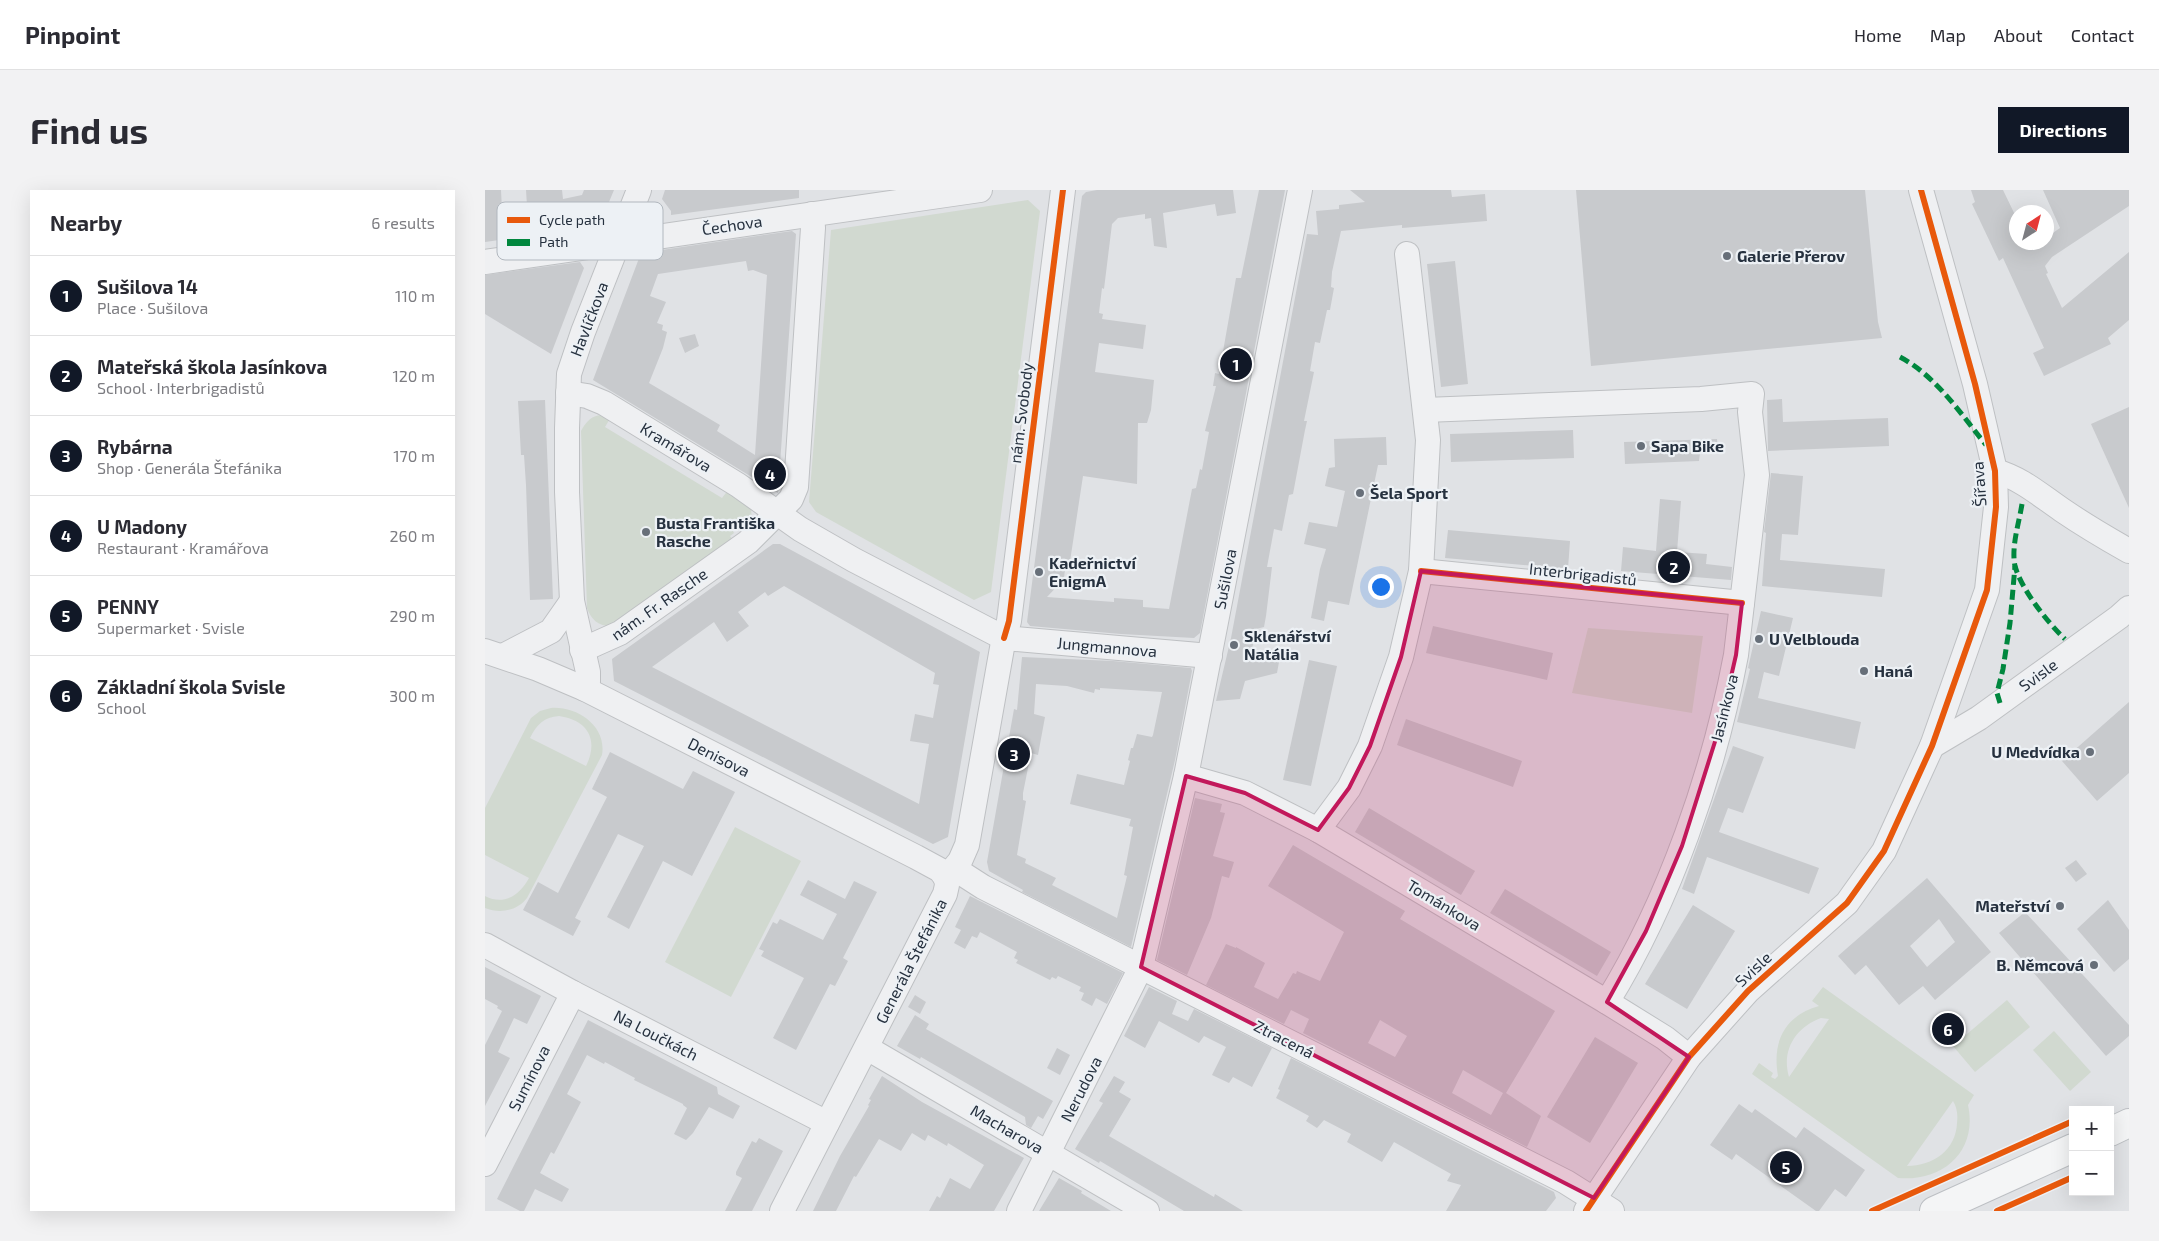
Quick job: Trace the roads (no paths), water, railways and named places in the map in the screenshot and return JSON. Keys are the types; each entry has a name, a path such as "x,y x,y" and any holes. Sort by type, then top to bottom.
{"main road":[{"path":"2114,1130 2129,1123"},
{"path":"1934,1211 2069,1150"}],"street":[{"name":"Havlíčkova","path":"634,202 639,190"},
{"name":"Čechova","path":"663,236 980,190"},
{"name":"nám. Svobody","path":"1004,638 1009,620 1063,190"},
{"name":"Sušilova","path":"1141,967 1187,776 1301,190"},
{"name":"Šířava","path":"1921,190 1975,384 1995,471 1995,507 1987,590 1932,746"},
{"path":"812,214 813,228 796,488 791,499 778,514 854,560 1004,638"},
{"path":"1318,830 1349,788 1370,746 1401,657 1421,571 1428,440 1407,254"},
{"name":"Čechova","path":"485,262 498,260"},
{"name":"Havlíčkova","path":"568,393 571,365 612,260"},
{"path":"568,393 567,492 572,601 588,676 585,689"},
{"name":"Kramářova","path":"568,393 587,396 604,403 738,485 778,514"},
{"name":"Jasínkova","path":"1425,410 1701,399 1751,394 1750,412 1757,476 1736,655 1719,729 1682,846 1646,931 1607,1002"},
{"name":"Šířava","path":"1995,471 2006,474 2025,484 2088,527 2129,551"},
{"name":"nám. Fr. Rasche","path":"538,669 545,655 580,642 621,633 748,542 778,514"},
{"name":"Interbrigadistů","path":"1421,571 1742,603"},
{"path":"494,654 551,631 572,601"},
{"name":"Svisle","path":"1598,1207 1689,1057 1748,991 1847,903 1884,851 1932,746 1979,718 2129,608"},
{"name":"Jungmannova","path":"1004,638 1210,656"},
{"name":"Generála Štefánika","path":"782,1211 945,894 950,873 967,845 1004,638"},
{"name":"Denisova","path":"494,654 538,669 585,689 940,870 950,873"},
{"name":"Tománkova","path":"1187,776 1245,793 1318,830 1607,1002 1665,1038 1689,1057"},
{"name":"Ztracená","path":"950,873 983,887 1141,967 1598,1207"},
{"name":"Na Loučkách","path":"485,945 573,993 827,1123"},
{"name":"Nerudova","path":"1019,1211 1141,967"},
{"name":"Sumínova","path":"485,1164 573,993"},
{"name":"Macharova","path":"867,1048 1147,1211"}],"place":[{"name":"Galerie Přerov","path":"1727,256"},
{"name":"Sušilova 14","path":"1236,364"},
{"name":"Sapa Bike","path":"1641,446"},
{"name":"U Madony","path":"770,474"},
{"name":"Šela Sport","path":"1360,493"},
{"name":"Busta Františka Rasche","path":"646,532"},
{"name":"Mateřská škola Jasínkova","path":"1674,567"},
{"name":"Kadeřnictví EnigmA","path":"1039,572"},
{"name":"U Velblouda","path":"1759,639"},
{"name":"Sklenářství Natália","path":"1234,645"},
{"name":"Haná","path":"1864,671"},
{"name":"U Medvídka","path":"2090,752"},
{"name":"Rybárna","path":"1014,754"},
{"name":"Mateřství","path":"2060,906"},
{"name":"B. Němcová","path":"2094,965"},
{"name":"Základní škola Svisle","path":"1948,1029"},
{"name":"PENNY","path":"1786,1167"}]}
